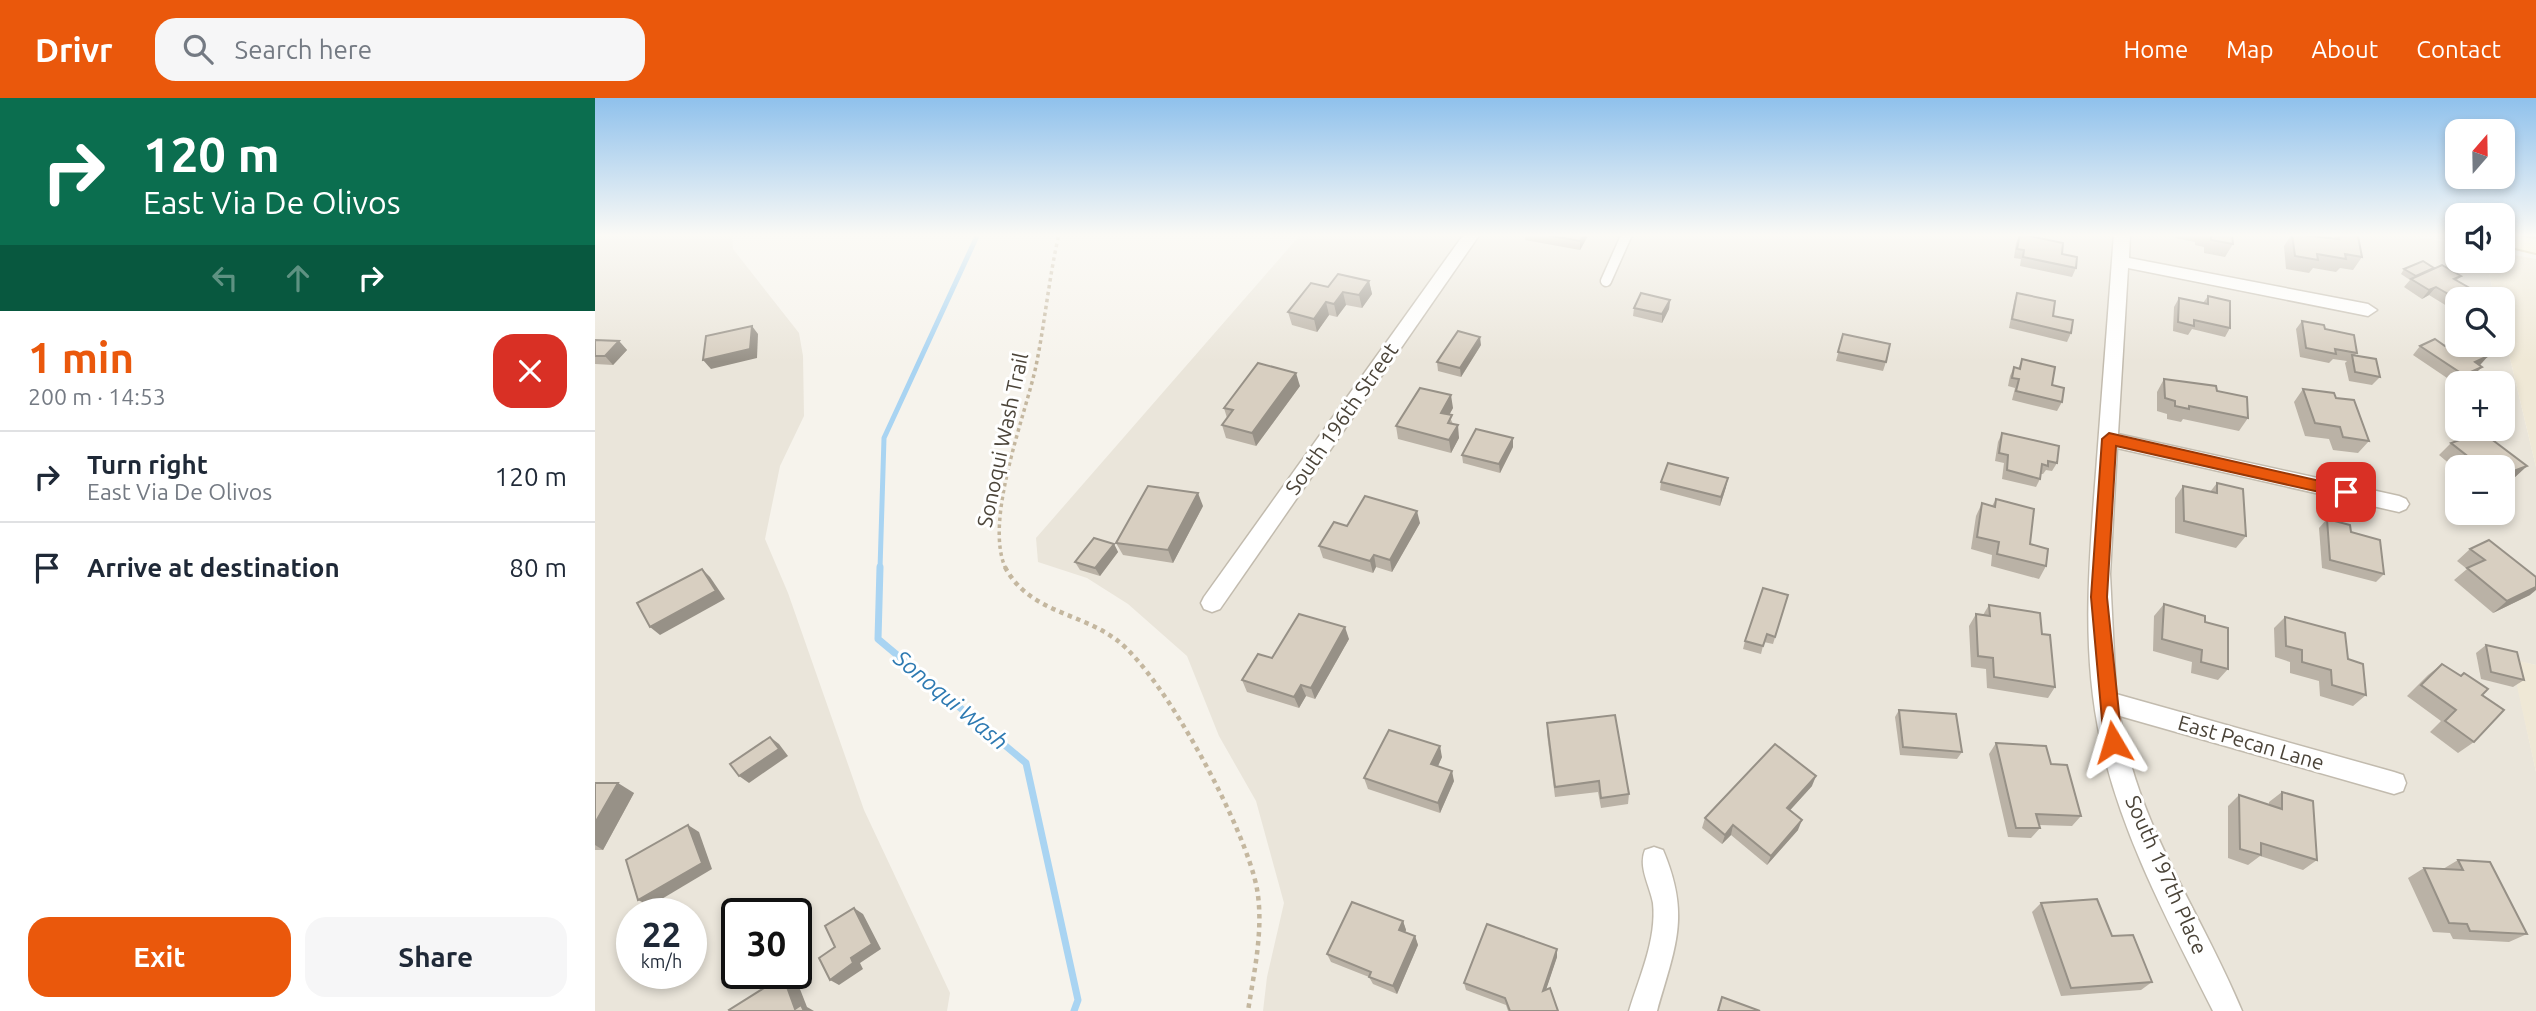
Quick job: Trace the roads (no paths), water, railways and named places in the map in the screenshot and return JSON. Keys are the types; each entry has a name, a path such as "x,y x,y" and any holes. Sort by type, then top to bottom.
{"street":[{"name":"South 196th Street","path":"1212,603 1442,277"},
{"name":"South 197th Place","path":"2119,277 2099,574 2099,620 2113,742 2150,848 2228,1011"},
{"path":"2199,277 2368,310"},
{"path":"2109,439 2399,504"},
{"name":"East Pecan Lane","path":"2108,702 2394,783"},
{"path":"1643,1011 1666,931 1666,904 1654,859"}],"lane":[{"path":"1606,281 1608,277"}],"waterway":[{"name":"Sonoqui Wash","path":"880,569 884,438 958,277"},
{"name":"Sonoqui Wash","path":"880,567 878,639 1026,763 1078,1000 1074,1011"}]}
